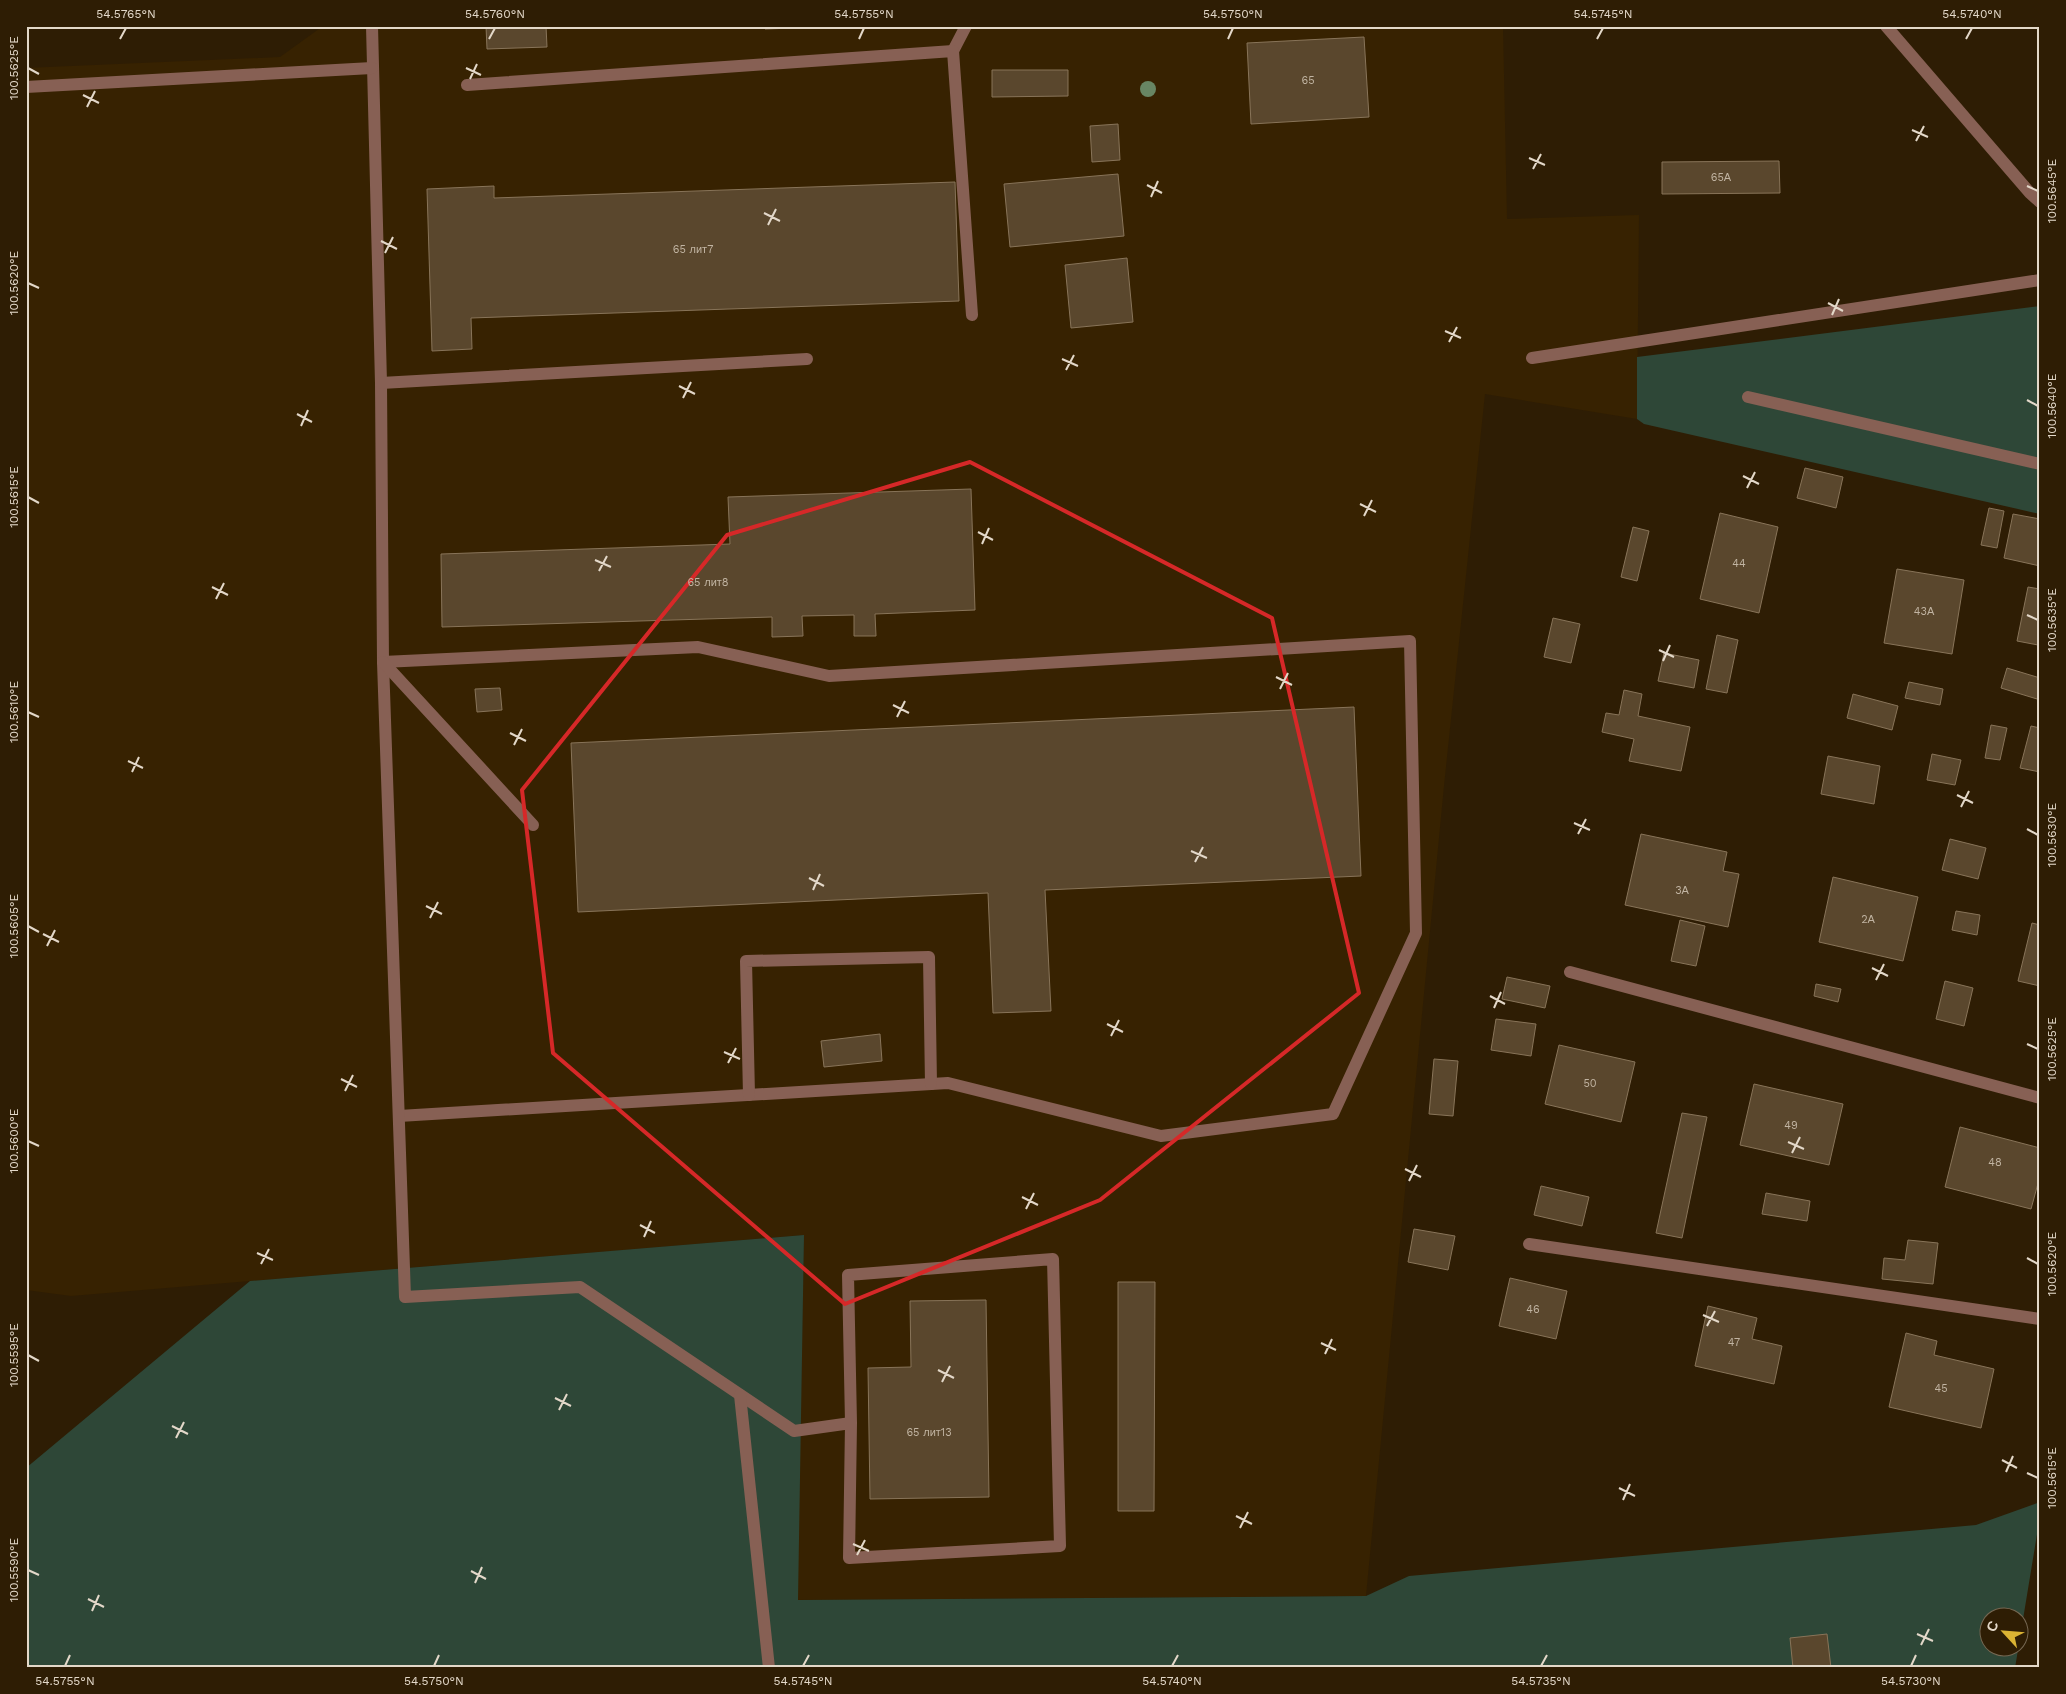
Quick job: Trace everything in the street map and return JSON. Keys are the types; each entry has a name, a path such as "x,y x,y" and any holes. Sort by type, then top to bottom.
{"street":[{"path":"372,26 381,383 383,662 405,1297 580,1288 794,1431 851,1423"},
{"path":"966,26 953,51 972,315"},
{"path":"1886,26 2030,193 2040,202"},
{"path":"467,85 953,51"},
{"path":"26,87 372,68"},
{"path":"1532,358 2040,280"},
{"path":"381,383 807,359"},
{"path":"1748,397 2040,464"},
{"path":"383,662 698,647 828,676 1410,641 1416,933 1333,1114 1161,1136 948,1083 399,1116"},
{"path":"383,662 533,825"},
{"path":"749,1095 746,960 929,957 931,1084"},
{"path":"1570,972 2040,1098"},
{"path":"1529,1244 2040,1319"},
{"path":"1053,1259 1060,1546 849,1558 851,1423 848,1275 1053,1259"},
{"path":"740,1395 769,1668"}],"highlighted area":[{"path":"970,462 1272,618 1359,993 1100,1200 845,1304 553,1053 522,790 727,535"}],"shaded area":[{"path":"323,26 1503,26 1507,219 1639,215 1637,419 1485,394 1444,786 1366,1596 797,1600 804,1235 71,1296 26,1290 26,68 280,57"}],"green space":[{"path":"2040,306 2040,514 1644,424 1637,419 1637,357"},
{"path":"804,1235 798,1600 1366,1596 1409,1576 1976,1525 2040,1502 2040,1516 2025,1606 1978,1606 1978,1656 2017,1656 2015,1668 26,1668 26,1468 250,1281"}],"building":[{"path":"486,26 546,26 547,47 487,49"},
{"path":"765,26 794,26 794,28 765,29"},
{"path":"1364,37 1369,117 1251,124 1247,43"},
{"path":"992,70 1068,70 1068,96 992,97"},
{"path":"1118,124 1120,160 1092,162 1090,126"},
{"path":"1779,161 1780,193 1662,194 1662,162"},
{"path":"1118,174 1124,236 1010,247 1004,184"},
{"path":"955,182 959,301 471,318 472,349 432,351 427,189 494,186 494,198"},
{"path":"1127,258 1133,322 1071,328 1065,265"},
{"path":"1805,468 1843,477 1836,508 1797,498"},
{"path":"971,489 975,610 875,614 876,636 854,636 854,615 802,616 803,636 772,637 772,617 442,627 441,554 730,544 728,497"},
{"path":"1989,508 2004,511 1997,548 1981,545"},
{"path":"1720,513 1778,527 1759,613 1700,599"},
{"path":"2013,514 2040,519 2040,566 2004,558"},
{"path":"1633,527 1649,531 1637,581 1621,577"},
{"path":"1897,569 1964,580 1952,654 1884,643"},
{"path":"2028,587 2040,589 2038,645 2017,641"},
{"path":"1553,618 1580,624 1571,663 1544,657"},
{"path":"1717,635 1738,640 1727,693 1706,689"},
{"path":"1664,653 1699,660 1694,688 1658,681"},
{"path":"2007,668 2040,678 2040,690 2037,699 2001,688"},
{"path":"1909,682 1943,689 1940,705 1905,698"},
{"path":"500,688 502,710 477,712 475,689"},
{"path":"1624,690 1642,694 1638,716 1690,727 1681,771 1629,761 1634,739 1602,732 1606,713 1619,715"},
{"path":"1853,694 1898,706 1892,730 1847,718"},
{"path":"1354,707 1361,876 1045,890 1051,1011 993,1013 988,893 578,912 571,743"},
{"path":"1991,725 2007,728 2000,760 1985,758"},
{"path":"2031,726 2040,728 2040,772 2020,768"},
{"path":"1932,754 1961,760 1955,785 1927,780"},
{"path":"1828,756 1880,766 1874,804 1821,794"},
{"path":"1641,834 1727,852 1723,871 1739,874 1728,927 1625,905"},
{"path":"1950,839 1986,848 1978,879 1942,870"},
{"path":"1833,877 1918,897 1903,961 1819,942"},
{"path":"1956,911 1980,915 1977,935 1952,930"},
{"path":"1680,920 1705,926 1696,966 1671,961"},
{"path":"2032,923 2040,925 2040,986 2018,981"},
{"path":"1507,977 1550,986 1545,1008 1502,999"},
{"path":"1945,981 1973,988 1964,1026 1936,1019"},
{"path":"1816,984 1841,989 1838,1002 1814,996"},
{"path":"1496,1019 1536,1024 1531,1056 1491,1050"},
{"path":"880,1034 882,1061 824,1067 821,1041"},
{"path":"1559,1045 1635,1062 1621,1122 1545,1104"},
{"path":"1434,1059 1458,1061 1453,1116 1429,1114"},
{"path":"1754,1084 1843,1104 1829,1165 1740,1145"},
{"path":"1682,1113 1707,1117 1682,1238 1656,1233"},
{"path":"1960,1127 2040,1148 2040,1176 2031,1209 1945,1187"},
{"path":"1541,1186 1589,1197 1582,1226 1534,1215"},
{"path":"1766,1193 1810,1201 1807,1221 1762,1214"},
{"path":"1414,1229 1455,1236 1448,1270 1408,1262"},
{"path":"1908,1240 1938,1243 1933,1284 1882,1279 1884,1258 1905,1260"},
{"path":"1510,1278 1567,1291 1556,1339 1499,1326"},
{"path":"1118,1282 1155,1282 1154,1511 1118,1511"},
{"path":"986,1300 989,1497 870,1499 868,1368 911,1367 910,1301"},
{"path":"1708,1306 1757,1318 1752,1339 1782,1346 1774,1384 1695,1366"},
{"path":"1906,1333 1937,1341 1934,1355 1994,1369 1981,1428 1889,1407"},
{"path":"1827,1634 1831,1668 1793,1668 1790,1638"}]}
